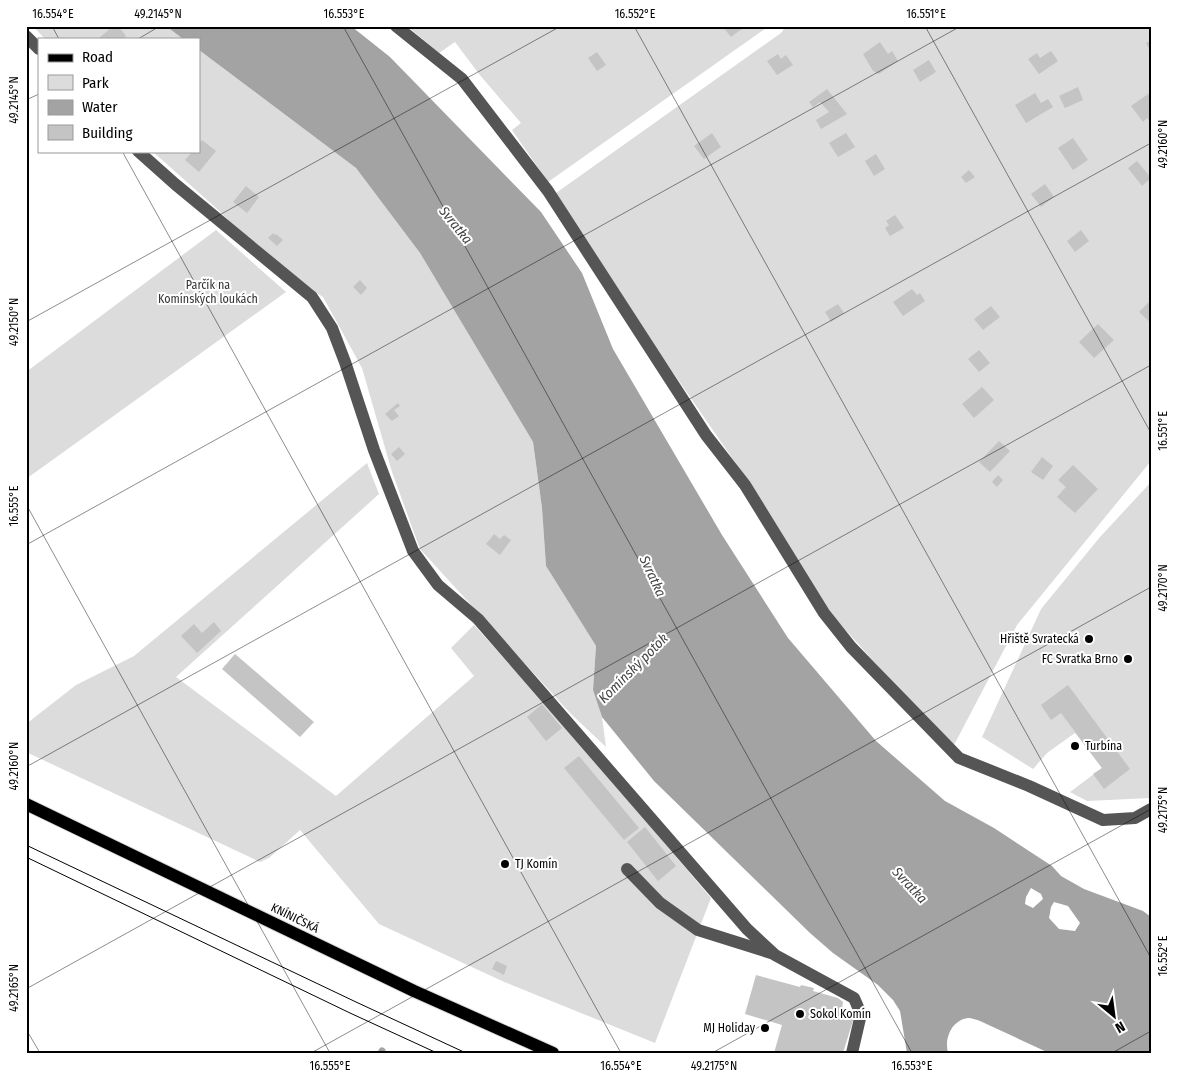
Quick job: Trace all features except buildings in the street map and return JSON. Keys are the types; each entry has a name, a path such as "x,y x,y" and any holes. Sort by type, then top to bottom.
{"main road":[{"name":"KNÍNIČSKÁ","path":"26,804 414,991 554,1053"}],"lane":[{"path":"396,26 462,79 548,191 706,435 745,485 824,613 851,648 959,758 1029,786 1103,820 1135,818 1151,809"},
{"path":"26,36 38,48"},
{"path":"139,152 312,297 335,337 374,450 413,552 438,585 478,619 748,929 775,955"},
{"path":"628,869 660,903 698,930 775,955 854,998 861,1014 852,1053"}],"green space":[{"path":"33,26 166,26 182,38 44,38"},
{"path":"407,26 769,26 548,182 512,130 521,123 479,74 455,42 439,53"},
{"path":"786,26 1151,26 1151,461 1017,625 954,745 896,686 832,615 746,478 661,355 556,193 781,33"},
{"path":"200,51 356,168 420,253 533,442 542,508 546,566 596,646 593,690 602,717 606,747 570,713 420,549 392,472 362,368 323,297 276,267 215,207 153,152 200,152"},
{"name":"Parčík na Komínských loukách","path":"216,230 286,292 26,479 26,372"},
{"name":"TJ Komín","path":"367,463 379,494 176,677 336,796 474,676 451,648 474,625 566,727 711,898 655,1043 502,981 379,924 300,830 269,858 260,862 26,752 26,724 76,685 134,656"},
{"name":"Hřiště Svratecká","path":"1151,482 1151,798 1087,801 1070,792 1102,768 1075,733 1047,753 1033,769 982,737 1041,609 1100,537"}],"water":[{"path":"166,26 351,26 390,57 541,212 582,273 613,349 722,535 788,638 876,741 945,801 994,828 1052,866 1061,876 1084,889 1143,911 1151,917 1151,1053 1049,1053 980,1021 968,1018 958,1022 948,1036 948,1053 907,1053 900,1011 893,1000 878,985 833,953 810,933 654,781 602,717 593,690 596,646 546,566 542,508 533,442 420,253 356,168 200,51 200,38 182,38","holes":["1031,888 1041,894 1043,899 1033,908 1025,904 1026,897","1054,902 1068,906 1080,923 1075,931 1059,929 1049,918"]}],"tram line":[{"path":"26,845 466,1053"},
{"path":"26,857 437,1053"}],"place":[{"name":"Hřiště Svratecká","path":"1089,639"},
{"name":"FC Svratka Brno","path":"1128,659"},
{"name":"Turbína","path":"1075,746"},
{"name":"TJ Komín","path":"505,864"},
{"name":"Sokol Komín","path":"800,1014"},
{"name":"MJ Holiday","path":"765,1028"}],"water label":[{"name":"Svratka","path":"456,225"},
{"name":"Svratka","path":"653,576"},
{"name":"Komínský potok","path":"633,668"},
{"name":"Svratka","path":"910,885"}]}
